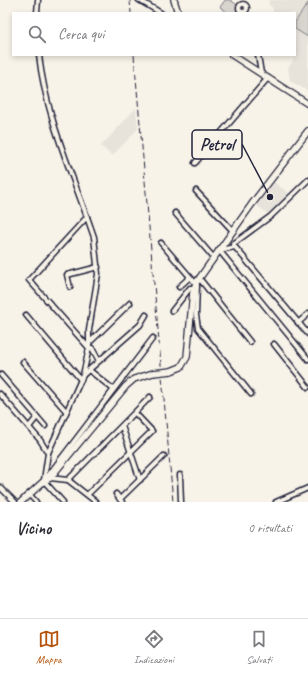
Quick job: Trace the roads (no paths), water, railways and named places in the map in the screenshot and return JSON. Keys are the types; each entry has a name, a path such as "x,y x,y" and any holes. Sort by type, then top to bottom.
{"street":[{"path":"37,12 38,0"},
{"path":"139,0 158,12"},
{"path":"174,0 178,12"},
{"path":"39,56 44,86 52,118 94,237 98,267 89,346 83,375 48,453 44,481"},
{"path":"234,56 308,104"},
{"path":"258,56 261,73"},
{"path":"195,163 268,78"},
{"path":"172,311 190,288 196,283 218,250 308,132"},
{"path":"308,180 271,216 233,244 308,334"},
{"path":"196,191 233,231"},
{"path":"175,213 213,257"},
{"path":"87,216 29,280 95,351 99,361"},
{"path":"161,243 250,342"},
{"path":"218,250 228,250 235,247"},
{"path":"218,250 308,358"},
{"path":"70,287 67,275 98,267"},
{"path":"179,287 190,277"},
{"path":"44,481 50,478 126,386 134,379 153,373 171,371 181,367 187,357 196,283"},
{"path":"196,283 198,289 196,315 198,328 251,394"},
{"path":"89,346 130,303"},
{"path":"298,323 308,314"},
{"path":"26,315 81,380"},
{"path":"83,375 140,324 146,315"},
{"path":"21,502 44,481 153,338"},
{"path":"274,344 308,387"},
{"path":"23,362 66,411"},
{"path":"89,370 103,379 114,389"},
{"path":"1,375 45,426"},
{"path":"0,394 29,427 48,453"},
{"path":"68,480 150,397"},
{"path":"88,494 152,431 135,413"},
{"path":"29,427 38,417"},
{"path":"122,426 140,480"},
{"path":"116,494 121,501 164,456"},
{"path":"180,475 181,502"},
{"path":"50,478 68,480 88,494 96,502"},
{"path":"44,481 63,502"},
{"path":"0,487 15,502"},
{"path":"276,502 308,488"},
{"path":"30,494 36,502"}],"railway":[{"path":"130,0 131,12"},
{"path":"134,56 173,502"}],"place":[{"name":"Petrol","path":"270,197"}]}
